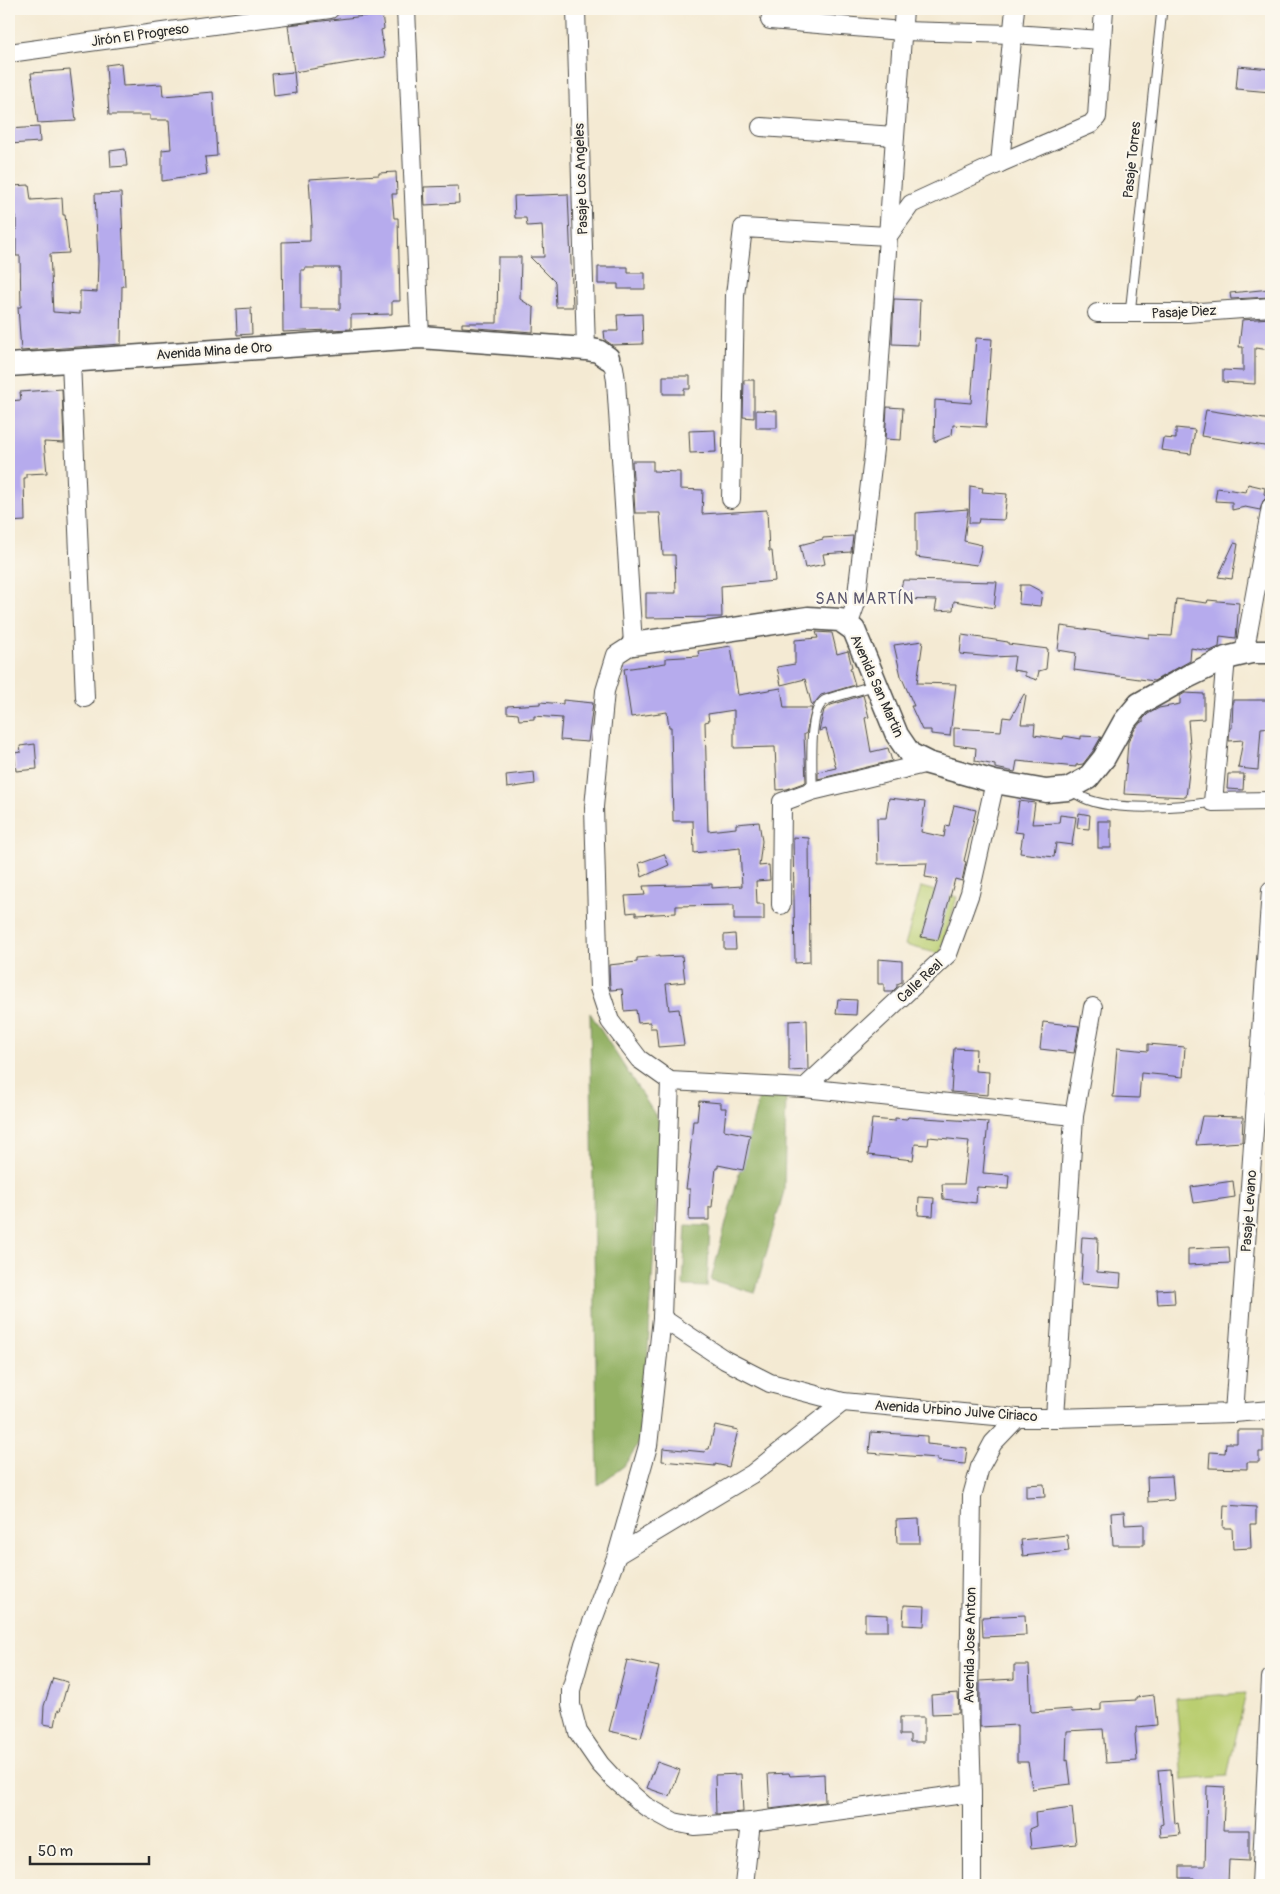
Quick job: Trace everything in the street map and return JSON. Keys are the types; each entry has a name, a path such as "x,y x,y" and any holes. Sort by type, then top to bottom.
{"street":[{"name":"Jirón El Progreso","path":"9,53 330,9"},
{"path":"406,9 420,337"},
{"name":"Pasaje Los Angeles","path":"576,9 586,349"},
{"path":"848,626 856,604 874,449 904,9"},
{"path":"1000,163 1015,9"},
{"path":"888,236 911,204 1091,124 1097,117 1104,9"},
{"path":"770,20 902,31 1013,34 1102,40"},
{"path":"761,127 895,136"},
{"path":"731,499 735,295 743,228 888,236"},
{"name":"Pasaje Diez","path":"1097,313 1186,313 1271,307"},
{"name":"Avenida Mina de Oro","path":"9,365 420,337 586,349 598,351 608,358"},
{"path":"608,358 614,367 616,381 633,644 616,655 605,691 594,807 599,988 610,1021 639,1059 670,1081 804,1088 1074,1116"},
{"path":"71,361 85,698"},
{"path":"1271,507 1235,656 1213,802 1271,801"},
{"name":"Avenida San Martin","path":"633,644 808,618 840,620 854,630 897,735 910,754 928,763 995,782 1046,791 1068,789 1088,778 1104,758 1124,722 1139,704 1235,656 1271,652"},
{"path":"781,905 782,802 812,791 928,763"},
{"name":"Calle Real","path":"804,1088 948,954 970,893 995,782"},
{"name":"Pasaje Levano","path":"1234,1413 1271,890"},
{"path":"1055,1418 1074,1116 1093,1007"},
{"path":"670,1081 662,1318 648,1446 617,1555 584,1644 571,1690 571,1705 578,1732 600,1764 645,1806 674,1822 694,1826 751,1822 972,1793"},
{"name":"Avenida Urbino Julve Ciriaco","path":"662,1318 725,1360 770,1383 843,1402 1017,1418 1234,1413 1271,1410"},
{"path":"617,1555 752,1474 843,1402"},
{"name":"Avenida Jose Anton","path":"972,1885 972,1793 968,1700 972,1496 980,1467 994,1444 1017,1418"},
{"path":"1261,1885 1271,1678"},
{"path":"744,1885 751,1822"}],"lane":[{"name":"Pasaje Torres","path":"1130,314 1162,9"},
{"path":"812,791 813,724 818,708 824,701 876,685"},
{"path":"1068,789 1085,799 1116,806 1188,806 1213,802"}],"green space":[{"path":"921,887 957,897 940,954 905,945"},
{"path":"590,1013 661,1124 643,1437 624,1466 598,1485"},
{"path":"760,1094 786,1094 784,1191 755,1293 711,1280"},
{"path":"686,1225 710,1226 707,1287 683,1286"},
{"path":"1246,1693 1227,1776 1183,1780 1176,1698"}],"building":[{"path":"382,14 384,29 381,30 385,57 294,72 288,25"},
{"path":"121,63 123,86 162,84 163,96 213,92 217,156 205,157 207,174 162,181 162,150 171,149 169,120 150,120 150,115 109,115 106,65"},
{"path":"1238,66 1271,69 1271,92 1236,89"},
{"path":"70,70 76,121 38,123 31,73"},
{"path":"294,72 296,93 274,96 272,74"},
{"path":"39,127 40,142 9,144 9,129"},
{"path":"125,149 127,166 111,167 110,151"},
{"path":"396,172 397,194 392,194 394,218 398,218 400,301 392,301 392,314 351,315 351,329 283,332 282,242 310,241 310,226 312,226 309,179 379,175 379,173","holes":["305,268 340,268 340,309 301,309 301,270 305,270"]},
{"path":"29,185 31,200 62,198 69,253 50,254 53,312 80,314 80,291 97,292 98,261 95,194 121,193 125,286 122,286 121,344 21,351 18,307 21,307 20,256 16,256 16,216 14,217 12,186"},
{"path":"458,186 459,203 425,205 424,187"},
{"path":"568,194 573,307 556,307 555,282 530,257 544,257 542,225 527,226 526,218 515,218 514,196"},
{"path":"498,257 521,257 520,299 534,308 533,332 462,327 462,323 497,323"},
{"path":"598,267 628,267 628,273 645,273 645,289 618,289 618,284 598,284"},
{"path":"1271,289 1271,297 1231,299 1230,293"},
{"path":"894,299 920,300 918,345 892,344"},
{"path":"251,308 252,334 237,335 236,309"},
{"path":"642,314 643,344 612,345 605,340 604,331 618,331 617,315"},
{"path":"1271,318 1271,350 1255,348 1255,384 1223,382 1223,370 1243,371 1243,347 1239,347 1242,320"},
{"path":"976,338 992,339 986,427 953,425 952,435 934,442 935,400 971,403"},
{"path":"663,376 690,376 690,389 684,389 684,394 663,394"},
{"path":"744,380 754,380 754,418 743,417"},
{"path":"62,389 64,443 44,442 47,473 26,474 26,478 24,478 25,521 9,522 9,401 21,400 20,392"},
{"path":"887,407 903,408 901,440 885,439"},
{"path":"756,410 777,411 777,428 756,428"},
{"path":"1206,410 1271,420 1271,447 1201,436"},
{"path":"1176,428 1195,430 1191,454 1161,450 1163,438 1176,439"},
{"path":"715,430 716,452 690,453 689,431"},
{"path":"632,461 653,461 653,471 680,472 680,489 703,490 702,514 767,510 769,551 772,551 775,581 721,586 722,617 646,618 646,593 676,593 675,555 663,555 660,513 635,513"},
{"path":"1248,484 1265,488 1264,494 1266,498 1260,510 1245,507 1232,510 1232,502 1215,501 1217,488 1246,492"},
{"path":"970,486 983,488 982,492 1007,494 1004,520 979,519 978,523 969,523"},
{"path":"968,509 964,541 982,545 977,565 916,557 916,513"},
{"path":"853,536 851,552 823,554 825,564 805,568 800,545 823,538"},
{"path":"1234,543 1238,544 1232,579 1218,577"},
{"path":"903,580 997,582 994,608 954,601 953,610 935,611 937,600 898,599"},
{"path":"1020,585 1029,585 1042,592 1040,606 1019,604"},
{"path":"1176,599 1207,603 1208,600 1239,603 1236,638 1220,636 1219,647 1210,651 1191,648 1190,661 1154,681 1074,670 1076,653 1058,650 1061,626 1149,638 1149,635 1172,636"},
{"path":"816,632 832,633 837,654 848,651 855,685 821,695 812,706 805,679 781,685 777,667 795,664 795,640 818,638"},
{"path":"962,635 1048,649 1046,669 1039,671 1037,680 1025,676 1025,672 1013,670 1015,656 992,657 960,654"},
{"path":"923,641 917,683 956,684 950,736 931,734 931,730 922,730 911,706 914,706 901,676 894,645"},
{"path":"731,646 738,695 781,688 784,708 812,708 806,734 804,734 806,782 787,789 777,790 775,747 734,748 734,710 708,714 709,721 705,722 708,831 736,828 736,824 759,822 762,841 759,866 769,865 770,880 756,881 757,904 764,904 764,920 734,920 734,905 676,906 676,913 636,915 636,912 627,913 625,896 645,895 643,886 712,884 712,888 742,886 740,848 694,853 693,821 673,821 671,727 669,727 667,712 631,717 624,669 666,663 666,658 699,656 698,651"},
{"path":"1185,693 1204,694 1204,719 1188,720 1191,756 1186,797 1124,794 1128,742 1135,729 1148,714 1159,708 1180,704 1180,696"},
{"path":"1024,694 1026,695 1021,724 1035,724 1034,735 1063,739 1064,736 1081,739 1081,736 1101,737 1083,764 1076,765 1076,767 1017,761 1015,772 975,761 976,748 954,745 954,728 1001,731 1003,717 1011,718"},
{"path":"863,695 869,717 865,718 871,752 888,748 892,761 818,779 818,772 836,768 826,729 819,731 824,710 831,705"},
{"path":"563,700 593,703 588,742 560,740 562,718 534,716 534,719 519,720 518,714 507,713 507,706 540,704 540,702 563,704"},
{"path":"1233,700 1271,700 1271,727 1261,728 1258,770 1238,768 1243,740 1229,741 1230,728 1232,728"},
{"path":"35,744 37,769 16,771 14,753 21,752 20,746"},
{"path":"534,772 535,784 507,788 506,775"},
{"path":"1228,774 1244,774 1243,790 1227,789"},
{"path":"889,798 925,802 921,832 944,837 946,825 949,826 954,805 976,810 964,861 966,862 962,881 955,879 938,940 921,937 938,879 925,877 927,863 878,864 877,818 886,818"},
{"path":"1019,801 1035,803 1032,824 1059,823 1060,815 1076,817 1072,845 1056,843 1054,857 1020,853 1023,833 1015,832"},
{"path":"1079,813 1090,815 1089,829 1077,828"},
{"path":"1098,821 1111,821 1111,848 1098,848"},
{"path":"793,837 809,838 810,962 795,963"},
{"path":"664,854 669,865 642,877 639,863"},
{"path":"735,934 736,949 724,949 724,935"},
{"path":"682,956 685,982 666,984 669,1010 679,1009 684,1045 658,1047 656,1028 650,1028 650,1022 638,1023 636,1010 624,1011 622,989 611,990 609,965 637,962 637,958"},
{"path":"878,959 902,961 902,982 897,984 897,987 892,992 884,992 884,984 878,984"},
{"path":"838,999 857,1000 856,1015 836,1014"},
{"path":"807,1020 808,1070 789,1071 789,1021"},
{"path":"1043,1022 1079,1026 1074,1053 1040,1049"},
{"path":"1148,1044 1185,1047 1183,1077 1141,1073 1139,1098 1113,1097 1117,1048 1148,1051"},
{"path":"954,1048 976,1049 975,1071 989,1072 988,1095 951,1092"},
{"path":"699,1101 721,1103 721,1108 726,1108 724,1130 750,1135 743,1170 718,1165 718,1168 716,1168 712,1207 709,1207 709,1220 689,1220 690,1189 686,1189 693,1121 697,1121"},
{"path":"1202,1116 1243,1117 1242,1142 1196,1145"},
{"path":"908,1117 988,1122 983,1173 1009,1175 1008,1189 977,1187 976,1203 943,1199 942,1184 964,1184 969,1141 929,1137 928,1145 915,1144 913,1160 868,1155 872,1119 895,1121 895,1118 907,1119"},
{"path":"1233,1181 1235,1197 1194,1203 1191,1187"},
{"path":"919,1197 934,1198 933,1216 918,1215"},
{"path":"1082,1237 1098,1238 1097,1272 1121,1274 1120,1287 1081,1284"},
{"path":"1229,1247 1230,1263 1188,1265 1188,1249"},
{"path":"1174,1289 1175,1303 1158,1304 1157,1290"},
{"path":"715,1425 738,1430 729,1467 715,1464 715,1466 662,1461 663,1448 705,1452 706,1449 709,1449"},
{"path":"1237,1430 1263,1430 1263,1452 1259,1452 1259,1462 1247,1462 1247,1469 1209,1468 1210,1452 1225,1453 1226,1443 1237,1443"},
{"path":"871,1432 927,1436 927,1444 967,1448 965,1464 937,1461 937,1458 869,1453"},
{"path":"1172,1476 1174,1500 1148,1502 1147,1477"},
{"path":"1044,1484 1045,1497 1026,1498 1026,1485"},
{"path":"1224,1505 1256,1507 1256,1524 1250,1524 1251,1548 1233,1549 1232,1528 1223,1528"},
{"path":"1124,1512 1125,1525 1144,1524 1144,1545 1113,1545 1111,1513"},
{"path":"919,1519 920,1543 897,1543 896,1520"},
{"path":"1067,1535 1069,1551 1023,1556 1021,1540"},
{"path":"904,1605 925,1606 924,1626 903,1625"},
{"path":"865,1614 888,1615 888,1631 865,1631"},
{"path":"1025,1615 1026,1635 983,1637 982,1617"},
{"path":"627,1660 659,1667 641,1738 609,1731"},
{"path":"1014,1665 1029,1665 1031,1712 1071,1709 1072,1712 1101,1710 1101,1702 1136,1700 1136,1697 1154,1695 1157,1725 1136,1727 1137,1761 1106,1763 1103,1729 1067,1731 1066,1761 1068,1760 1071,1784 1032,1789 1028,1762 1017,1762 1017,1725 980,1727 980,1681 1014,1679"},
{"path":"53,1678 68,1682 60,1711 58,1710 55,1726 43,1724 44,1706"},
{"path":"958,1693 959,1713 932,1714 931,1695"},
{"path":"900,1717 924,1717 924,1742 910,1742 910,1735 900,1735"},
{"path":"657,1762 680,1770 670,1796 647,1788"},
{"path":"1171,1769 1175,1824 1178,1823 1180,1835 1161,1837 1160,1825 1163,1824 1158,1770"},
{"path":"789,1773 790,1776 824,1774 825,1802 770,1809 768,1774"},
{"path":"741,1774 743,1812 716,1814 715,1775"},
{"path":"1207,1786 1225,1787 1223,1830 1249,1830 1249,1861 1229,1860 1228,1883 1198,1882 1195,1878 1180,1878 1180,1866 1205,1866"},
{"path":"1072,1808 1076,1844 1031,1849 1029,1829 1036,1826 1035,1813"}],"district":[{"name":"SAN MARTÍN","path":"865,599"}]}
